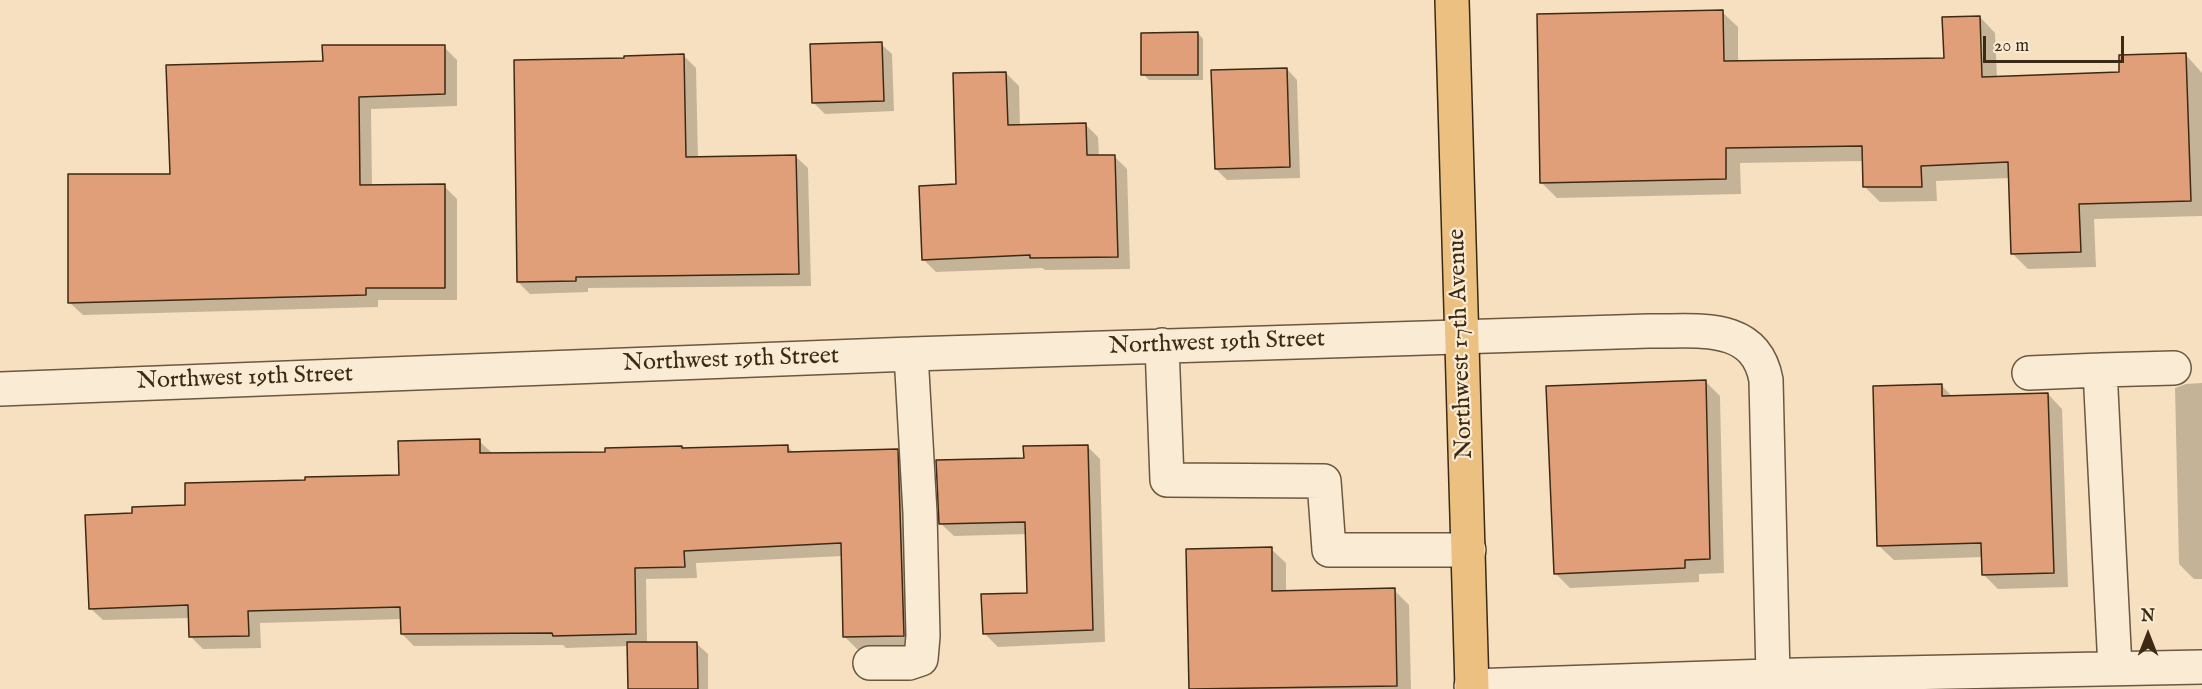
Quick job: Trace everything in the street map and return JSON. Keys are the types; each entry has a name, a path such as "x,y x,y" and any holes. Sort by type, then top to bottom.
{"main road":[{"name":"Northwest 17th Avenue","path":"1452,0 1472,687"}],"street":[{"name":"Northwest 19th Street","path":"0,389 1162,345 1684,332 1724,334 1740,339 1754,350 1763,364 1790,680"},
{"path":"1162,345 1167,480 1324,481 1329,550 1469,550"},
{"path":"870,663 909,663 921,659 923,636 920,513 911,354"},
{"path":"2029,373 2174,368"},
{"path":"2100,370 2115,668"},
{"path":"1472,687 2202,667"}],"building":[{"path":"1723,10 1724,61 1944,58 1942,17 1980,16 1982,77 2119,72 2119,55 2186,53 2191,201 2079,204 2081,252 2011,254 2008,162 1921,166 1922,187 1863,187 1862,146 1726,148 1726,179 1540,183 1537,14"},
{"path":"1198,32 1198,75 1141,75 1141,33"},
{"path":"882,42 884,101 812,103 810,44"},
{"path":"322,45 445,45 445,94 359,97 360,185 445,184 445,288 366,288 366,295 68,303 68,174 170,174 166,65 323,61"},
{"path":"684,54 686,157 796,155 799,274 576,277 576,281 517,282 514,60 624,58 624,56"},
{"path":"1287,68 1290,167 1215,169 1211,70"},
{"path":"1006,72 1008,125 1086,123 1087,155 1115,155 1118,257 1030,258 1030,255 922,260 919,186 956,184 953,73"},
{"path":"1706,380 1710,559 1685,560 1685,568 1554,574 1546,386"},
{"path":"1942,384 1942,396 2048,393 2054,573 1982,575 1981,543 1877,546 1873,386"},
{"path":"480,439 480,453 605,452 605,448 682,446 682,448 788,445 788,452 898,449 904,636 843,637 841,543 684,551 685,567 635,568 636,634 553,636 552,633 401,634 400,607 248,611 249,636 189,637 188,605 89,609 85,515 132,513 132,507 185,505 185,483 399,475 398,441"},
{"path":"1088,445 1093,630 983,634 981,594 1027,593 1025,522 939,524 936,460 1024,458 1023,446"},
{"path":"1272,547 1272,591 1395,588 1397,686 1189,689 1186,549"},
{"path":"627,642 697,642 698,689 628,689"}]}
